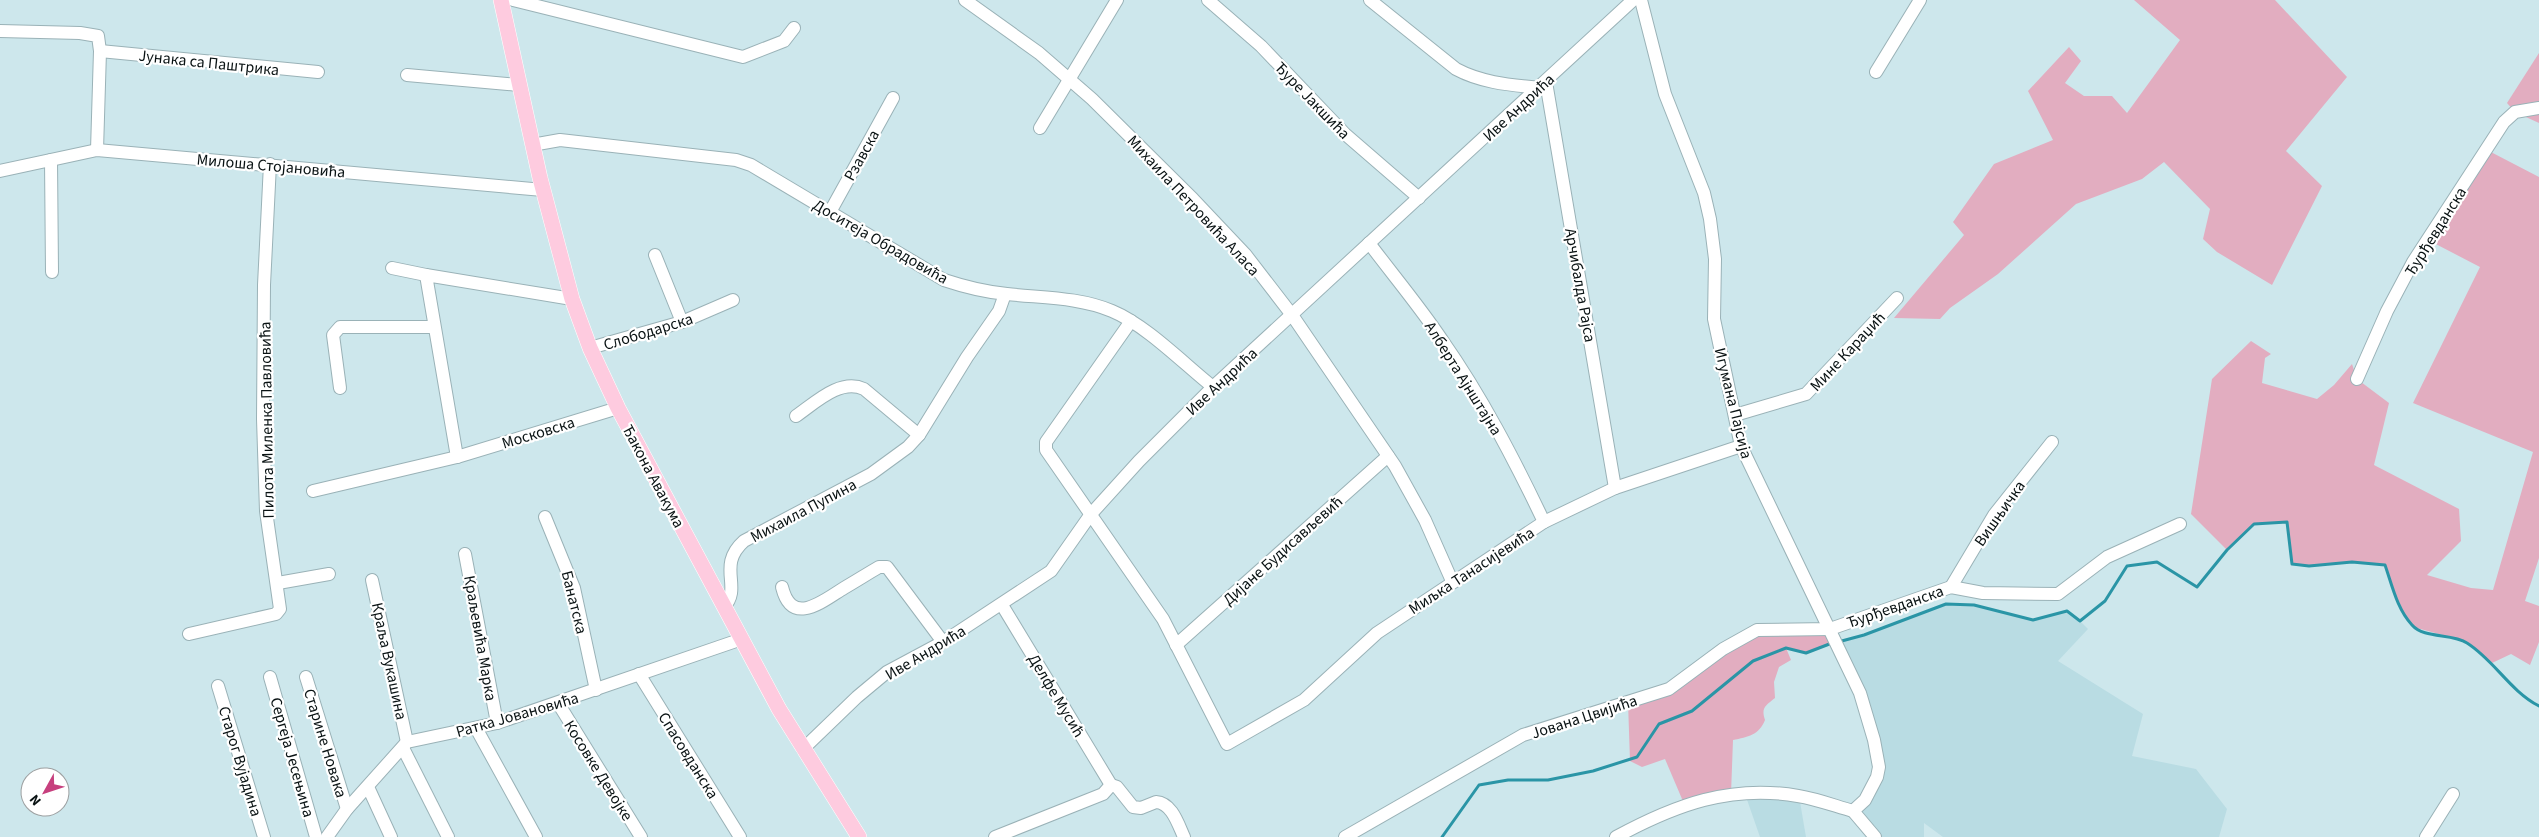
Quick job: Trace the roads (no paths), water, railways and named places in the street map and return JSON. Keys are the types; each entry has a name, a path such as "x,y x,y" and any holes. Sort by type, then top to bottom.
{"main road":[{"name":"Ђакона Авакума","path":"501,0 543,190 572,299 590,348 618,408 724,607 803,749 856,836"}],"street":[{"path":"513,0 743,57 784,41 794,28"},
{"name":"Михаила Петровића Аласа","path":"965,0 1038,53 1069,79 1192,198 1245,254 1292,316 1388,456 1425,520 1452,581"},
{"path":"1040,128 1117,0"},
{"name":"Ђуре Јакшића","path":"1208,0 1261,46 1345,134 1418,198"},
{"path":"1370,0 1456,69 1468,75 1498,83 1543,85"},
{"name":"Иве Андрића","path":"803,749 886,672 942,642 1002,605 1051,571 1091,514 1139,460 1213,387 1543,85 1633,0"},
{"name":"Игумана Пајсија","path":"1641,0 1665,94 1704,193 1710,219 1715,259 1714,319 1741,446 1860,693 1874,740 1879,767 1875,785 1853,811"},
{"path":"1876,72 1920,0"},
{"path":"0,31 89,34 98,36 100,51 97,150"},
{"name":"Јунака са Паштрика","path":"100,51 318,72"},
{"path":"407,75 519,85"},
{"name":"Арчибалда Рајса","path":"1543,85 1615,488"},
{"name":"Рзавска","path":"830,212 893,98"},
{"name":"Ђурђевданска","path":"2357,378 2376,335 2413,262 2504,122 2515,112 2539,108"},
{"name":"Доситеја Обрадовића","path":"532,145 560,140 736,160 750,165 944,280 972,289 1005,294 1077,300 1112,311 1131,321 1213,387"},
{"name":"Милоша Стојановића","path":"0,171 97,150 270,164 543,190"},
{"path":"51,160 52,272"},
{"name":"Пилота Миленка Павловића","path":"188,634 276,614 280,609 278,583 266,511 264,285 270,164"},
{"name":"Алберта Ајнштајна","path":"1369,243 1442,339 1475,390 1516,462 1544,522"},
{"path":"655,256 682,322"},
{"path":"392,268 572,299"},
{"path":"426,275 457,457"},
{"name":"Михаила Пупина","path":"724,607 732,593 730,561 737,548 744,541 871,474 895,458 919,434 967,356 999,311 1005,294"},
{"name":"Мине Караџић","path":"1735,415 1806,394 1897,298"},
{"name":"Слободарска","path":"590,348 682,322 733,300"},
{"path":"1131,321 1046,442 1046,450 1163,619 1176,645"},
{"path":"340,388 333,335 340,327 434,327"},
{"path":"796,416 840,388 854,386 864,390 919,434"},
{"name":"Московска","path":"313,491 457,457 618,408"},
{"name":"Вишњичка","path":"1951,587 1994,515 2052,442"},
{"name":"Миљка Танасијевића","path":"1176,645 1227,744 1304,700 1377,633 1452,581 1544,522 1615,488 1741,446"},
{"name":"Дијане Будисављевић","path":"1176,645 1388,456"},
{"name":"Банатска","path":"545,517 574,588 596,690"},
{"name":"Ђурђевданска","path":"1830,629 1951,587 1983,594 2058,594 2107,557 2180,524"},
{"name":"Краљевића Марка","path":"465,554 496,723"},
{"path":"782,587 787,600 793,606 812,608 879,567 887,567 942,642"},
{"path":"278,583 329,574"},
{"name":"Краља Вукашина","path":"372,580 405,745 448,837"},
{"name":"Делфе Мусић","path":"1002,605 1111,786"},
{"name":"Јована Цвијића","path":"1345,837 1523,735 1668,689 1723,649 1757,630 1830,629"},
{"name":"Ратка Јовановића","path":"405,745 496,723 742,639"},
{"name":"Спасовданска","path":"639,674 740,837"},
{"name":"Сергеја Јесењина","path":"270,676 316,837"},
{"name":"Старине Новака","path":"306,677 347,809"},
{"name":"Старог Вујадина","path":"218,686 264,837"},
{"name":"Косовке Девојке","path":"558,703 641,837"},
{"path":"476,728 536,837"},
{"path":"327,837 347,809 405,745"},
{"path":"995,837 1103,794 1111,786 1118,787 1133,807 1141,808 1156,802 1165,805 1174,816 1184,837"},
{"name":"Старине Новака","path":"368,787 391,837"},
{"path":"1616,837 1677,809 1722,794 1769,793 1799,796 1853,811 1875,837"},
{"path":"2426,837 2453,794"}],"waterway":[{"path":"1838,642 1864,635 1946,604 1974,605 2033,620 2067,611 2080,621 2105,601 2127,566 2157,562 2197,587 2227,550 2254,524 2287,522 2292,564 2309,566 2352,562 2385,565 2402,612 2412,625 2424,632 2454,638 2467,643 2486,658 2519,692 2539,706"},
{"path":"1442,837 1479,785 1508,780 1548,780 1593,771 1637,757 1659,724 1692,711 1753,661 1786,648 1806,653 1832,643"}]}
